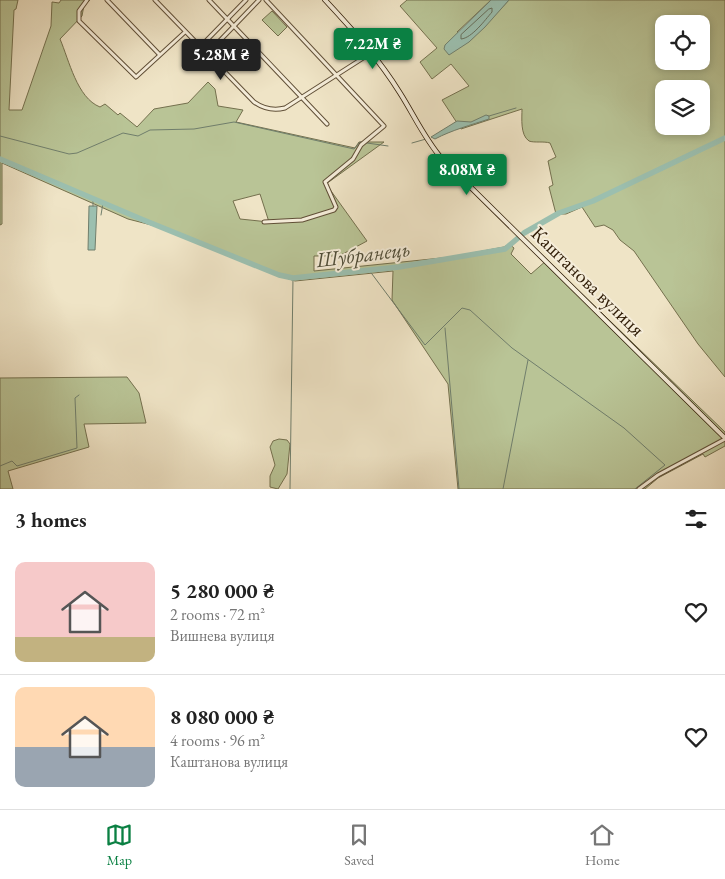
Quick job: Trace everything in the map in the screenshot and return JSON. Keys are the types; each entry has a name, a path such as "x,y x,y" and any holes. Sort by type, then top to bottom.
{"main road":[{"name":"Каштанова вулиця","path":"325,0 371,53 400,93 429,144 725,438"}],"street":[{"path":"87,0 79,11 79,21 136,77 185,32"},
{"path":"107,0 159,54"},
{"path":"155,0 206,54 262,107 277,110 285,108 371,53"},
{"path":"209,0 327,124"},
{"path":"200,47 246,0"},
{"path":"206,54 259,0"},
{"path":"264,222 302,220 328,213 336,207 325,182 353,159 361,146 384,125 266,0"},
{"path":"639,489 658,475 725,438"}],"shaded area":[{"path":"0,0 18,0 14,10 9,110 22,110 51,26 52,2 59,3 61,0 90,0 84,5 82,16 60,39 75,78 85,96 100,107 105,104 137,127 154,109 188,103 208,82 215,89 218,106 243,110 236,122 355,148 359,142 384,142 326,184 367,241 339,256 314,256 314,271 451,257 504,247 509,244 514,248 511,254 531,274 547,260 725,432 725,446 705,457 703,454 658,478 645,489 458,489 448,384 392,300 393,271 295,281 167,229 128,219 2,163 2,224 0,225","holes":["260,194 269,222 240,219 233,201"]},
{"path":"407,0 491,0 457,32 469,42 509,0 725,0 725,377 698,344 634,251 620,240 613,230 604,225 595,227 582,207 566,214 556,214 549,187 553,185 548,161 556,157 550,143 531,142 526,138 522,126 522,109 461,129 442,100 469,86 451,64 432,79 420,62 437,48 400,6"},
{"path":"272,11 287,27 278,36 262,20"},
{"path":"127,377 139,393 146,423 84,424 89,447 8,471 13,489 0,489 0,378"},
{"path":"279,439 287,440 290,444 287,474 278,489 270,487 270,476 275,465 270,447 273,441"}],"water":[{"path":"491,0 509,0 469,42 449,55 444,49 445,45"},
{"path":"486,115 489,116 489,119 435,139 431,137 457,121 471,122"},
{"path":"89,206 97,206 95,250 88,250"}],"waterway":[{"path":"489,116 516,108"},
{"path":"0,136 69,154 77,153 123,133 138,136 150,130 194,129 234,122 354,149 360,142 388,146"},
{"name":"Шубранець","path":"0,159 141,219 279,275 293,278 399,267 505,249 524,233 559,213 593,201 725,138"},
{"path":"412,143 426,139"},
{"name":"Шубранець","path":"93,199 93,206"},
{"path":"101,215 103,203"},
{"path":"369,270 425,345 462,308 470,310 512,348 624,428 665,465 635,489"},
{"path":"290,489 293,278"},
{"path":"445,328 459,489"},
{"path":"503,489 528,360"},
{"path":"0,466 12,461 17,466 77,448 75,398 79,395"}]}
